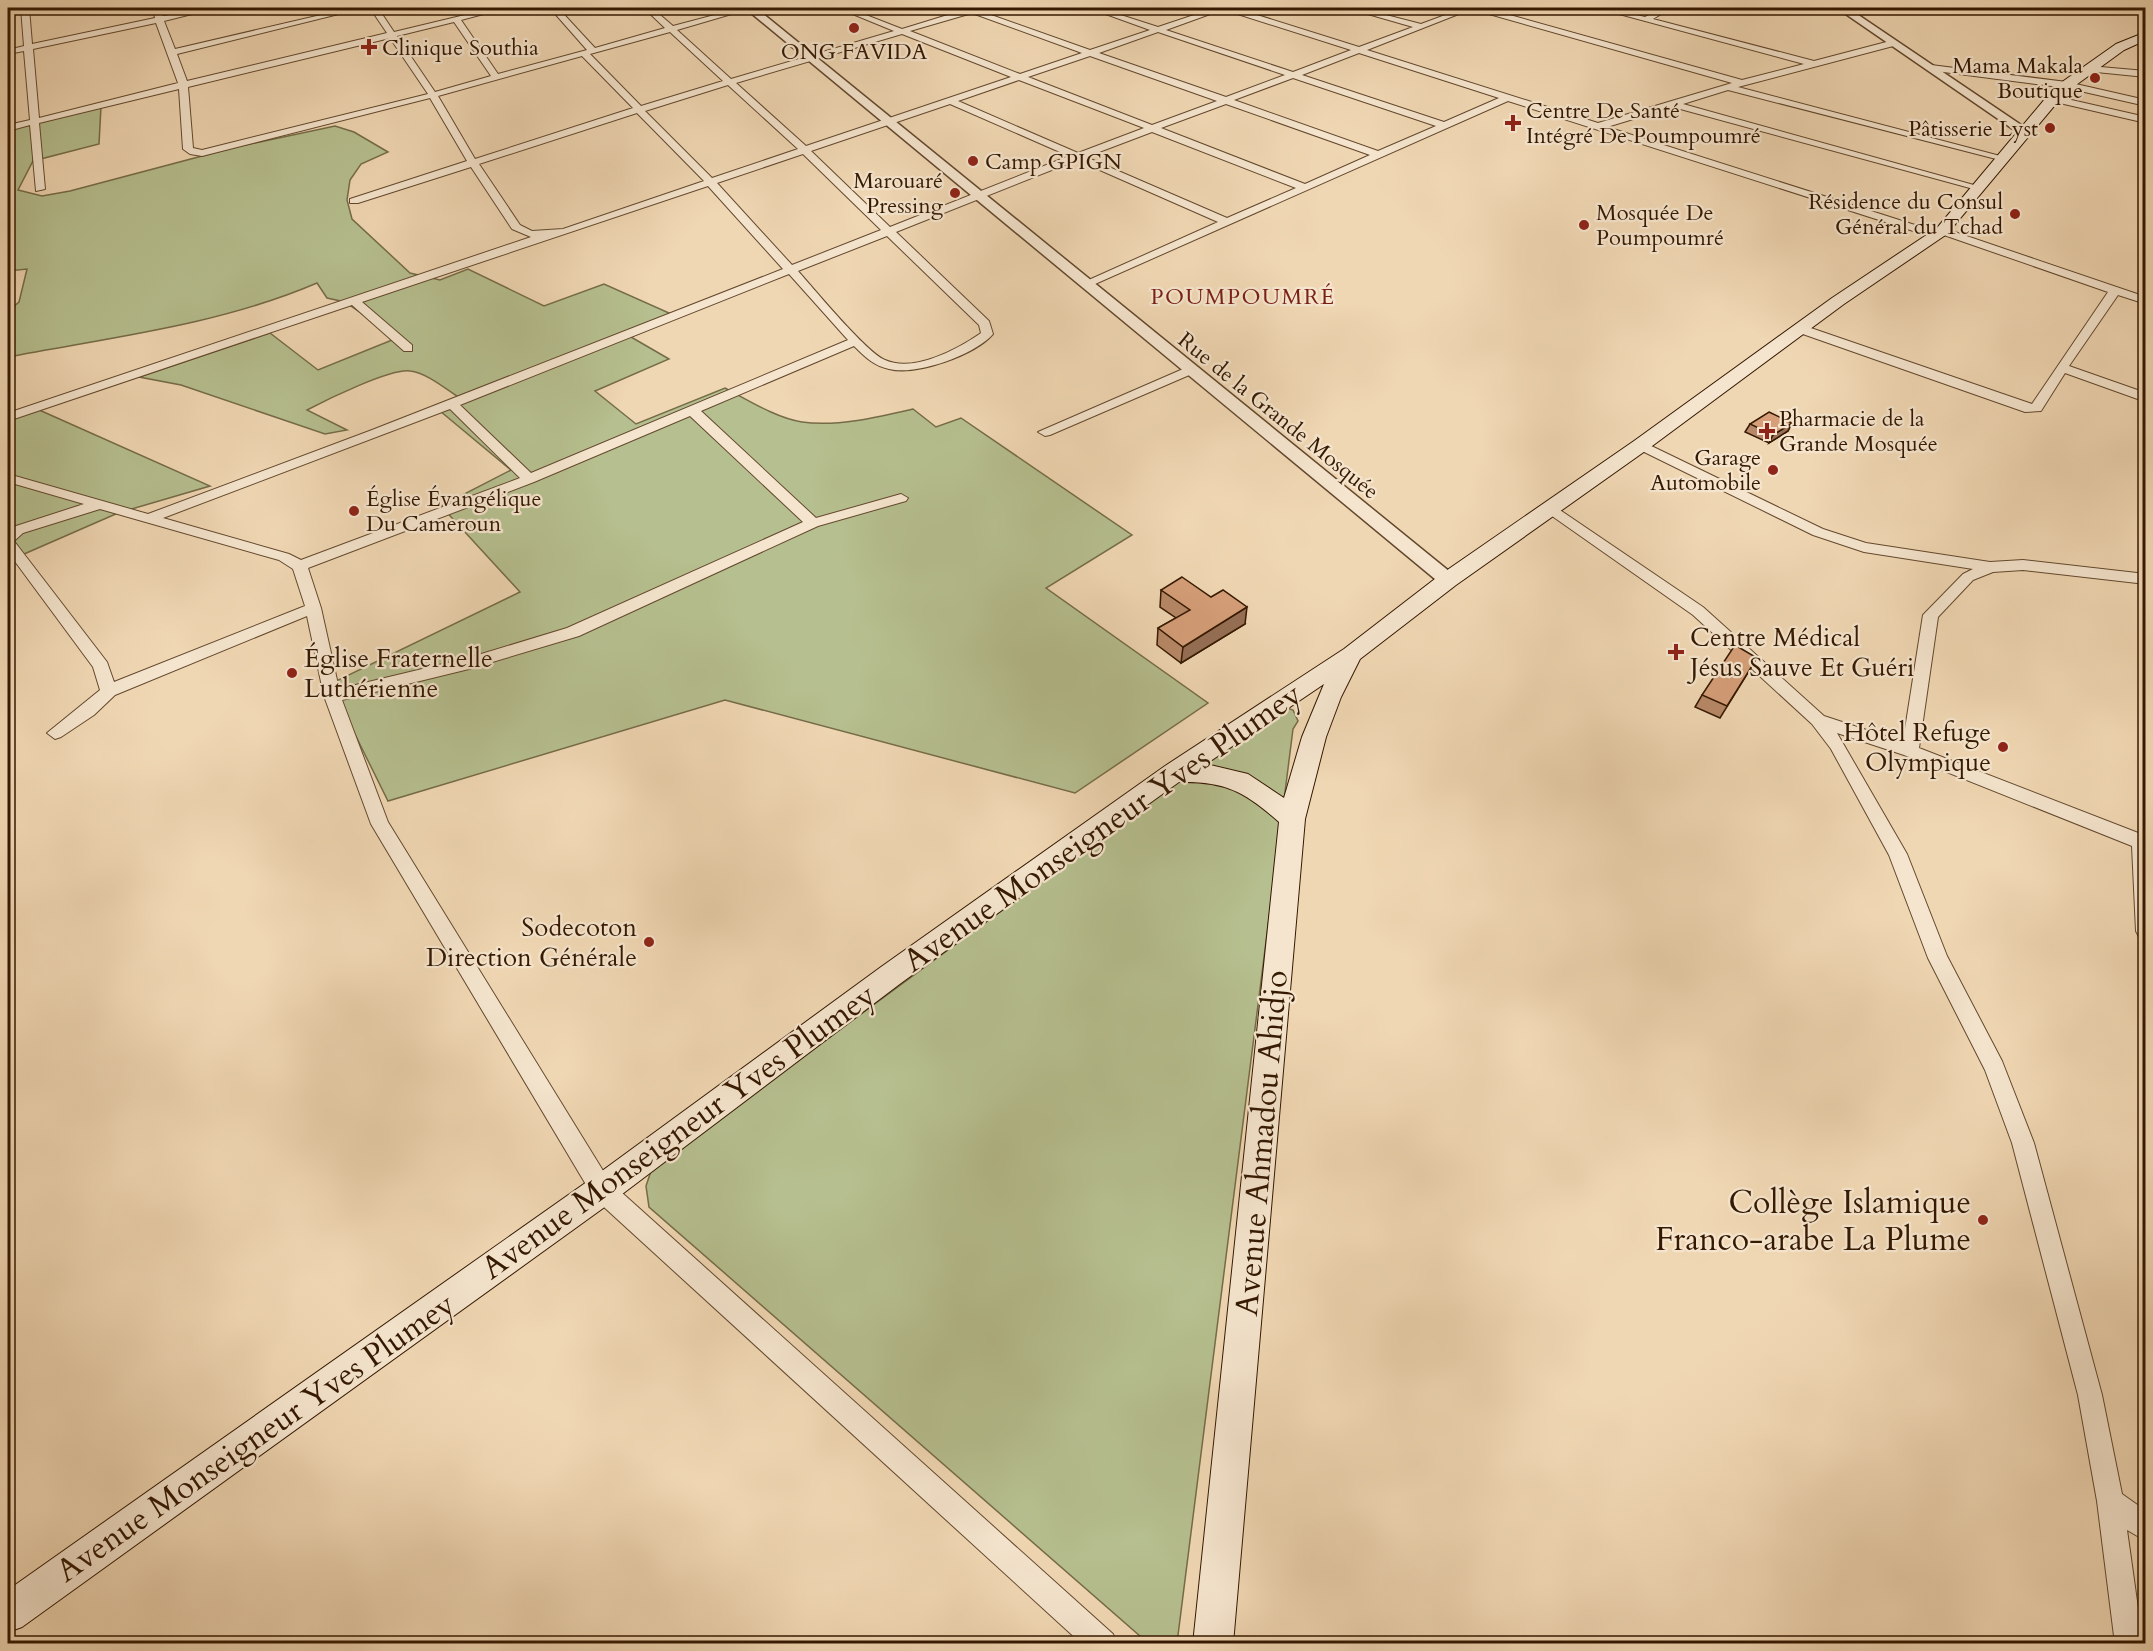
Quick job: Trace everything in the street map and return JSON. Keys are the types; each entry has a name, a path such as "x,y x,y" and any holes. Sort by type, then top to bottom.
{"main road":[{"name":"Avenue Monseigneur Yves Plumey","path":"8,1613 602,1190 891,975 1174,773 1352,654 1448,580 1939,233 2024,131 2067,85 2120,47 2145,35"},
{"name":"Avenue Ahmadou Ahidjo","path":"1213,1644 1292,819 1305,759 1333,686 1352,654"},
{"path":"1174,773 1217,773 1241,780 1256,789 1292,819"}],"street":[{"path":"25,8 40,189"},
{"path":"157,8 158,20 173,52 183,85 188,149 202,153 302,130 749,8"},
{"path":"8,52 212,8"},
{"path":"173,52 359,8"},
{"path":"374,8 433,95 473,163 516,227 530,234 548,235"},
{"path":"8,128 502,8"},
{"path":"554,8 588,51 641,109 792,269 856,341 881,364 905,367 945,357 975,344 987,334 985,324 804,150 648,8"},
{"name":"Rue de la Grande Mosquée","path":"749,8 1448,580"},
{"path":"842,8 1022,75 1152,129 1304,187"},
{"path":"354,201 641,109 904,32 967,9 981,8"},
{"path":"1094,8 1443,125"},
{"path":"8,417 548,235 565,232 1221,8"},
{"path":"1228,8 2145,300"},
{"path":"1351,8 1421,26"},
{"path":"150,518 452,404 1079,156 1470,8"},
{"path":"1478,8 1742,83 1777,89 2001,159"},
{"path":"1601,8 1816,64"},
{"path":"1647,20 1667,8"},
{"path":"1842,8 2024,131"},
{"path":"967,9 1377,154"},
{"path":"456,19 496,77"},
{"path":"1729,88 1777,89 1816,64 1894,44"},
{"path":"1931,68 2067,85 2145,103"},
{"path":"2089,69 2145,74"},
{"path":"1599,126 1742,83"},
{"path":"1086,285 1508,97"},
{"path":"2054,99 2145,120"},
{"path":"949,100 1226,222"},
{"path":"1674,104 1977,189"},
{"path":"1801,329 2025,408 2036,408 2114,291"},
{"path":"354,301 408,348"},
{"path":"300,566 529,479 856,341"},
{"path":"2062,368 2145,398"},
{"path":"1045,432 1190,370"},
{"path":"452,404 529,479"},
{"path":"692,410 813,523"},
{"path":"1641,445 1818,532 1864,547 1990,567 2023,565 2145,579"},
{"path":"8,478 284,557 300,566 313,608 332,696 380,825 602,1190 1103,1644"},
{"path":"332,696 469,663 573,632 813,523 901,498"},
{"path":"101,504 18,530 8,541 101,666 109,691"},
{"path":"1549,509 1698,611 1818,720 1837,745 1898,854 1938,958 1995,1068 2023,1143 2090,1395 2110,1501 2129,1644"},
{"path":"1910,751 1931,615 1968,577 1990,567"},
{"path":"55,733 88,711 109,691 313,608"},
{"path":"1818,720 1910,751 2143,844 2145,931"},
{"path":"2110,1501 2145,1528"}],"green space":[{"path":"101,106 99,144 33,161 18,190 42,196 70,191 236,147 335,126 354,132 388,152 361,164 350,180 347,200 352,219 410,273 440,280 468,269 544,306 604,284 678,317 631,337 669,359 595,391 636,424 725,388 772,413 802,422 844,422 913,409 936,427 961,418 1132,535 1046,588 1208,703 1075,793 725,700 388,801 330,684 520,592 441,506 511,470 440,411 463,400 417,372 401,371 389,374 307,410 347,430 325,434 181,385 139,377 270,333 318,370 397,338 345,302 327,298 317,283 204,320 8,357 8,311 19,302 27,269 8,271 8,129"},
{"path":"37,409 210,486 118,513 8,561 8,418"},
{"path":"1284,707 1293,710 1298,721 1293,729 1177,1643 1148,1643 649,1207 646,1186 652,1168 1275,709"}],"building":[{"path":"1769,412 1792,423 1773,435 1750,424"},
{"path":"1182,577 1211,597 1223,590 1247,607 1183,647 1158,628 1190,610 1161,590"},
{"path":"1735,645 1757,658 1727,706 1702,695"}],"place":[{"name":"ONG FAVIDA","path":"854,28"},
{"name":"Clinique Southia","path":"369,47"},
{"name":"Mama Makala Boutique","path":"2095,78"},
{"name":"Centre De Santé Intégré De Poumpoumré","path":"1513,123"},
{"name":"Pâtisserie Lyst","path":"2050,128"},
{"name":"Camp GPIGN","path":"973,161"},
{"name":"Marouaré Pressing","path":"955,193"},
{"name":"Résidence du Consul Général du Tchad","path":"2015,214"},
{"name":"Mosquée De Poumpoumré","path":"1584,225"},
{"name":"Pharmacie de la Grande Mosquée","path":"1767,431"},
{"name":"Garage Automobile","path":"1773,470"},
{"name":"Église Évangélique Du Cameroun","path":"354,511"},
{"name":"Centre Médical Jésus Sauve Et Guéri","path":"1676,652"},
{"name":"Église Fraternelle Luthérienne","path":"292,673"},
{"name":"Hôtel Refuge Olympique","path":"2003,747"},
{"name":"Sodecoton Direction Générale","path":"649,942"},
{"name":"Collège Islamique Franco-arabe La Plume","path":"1983,1220"}],"district":[{"name":"POUMPOUMRÉ","path":"1243,296"}]}
